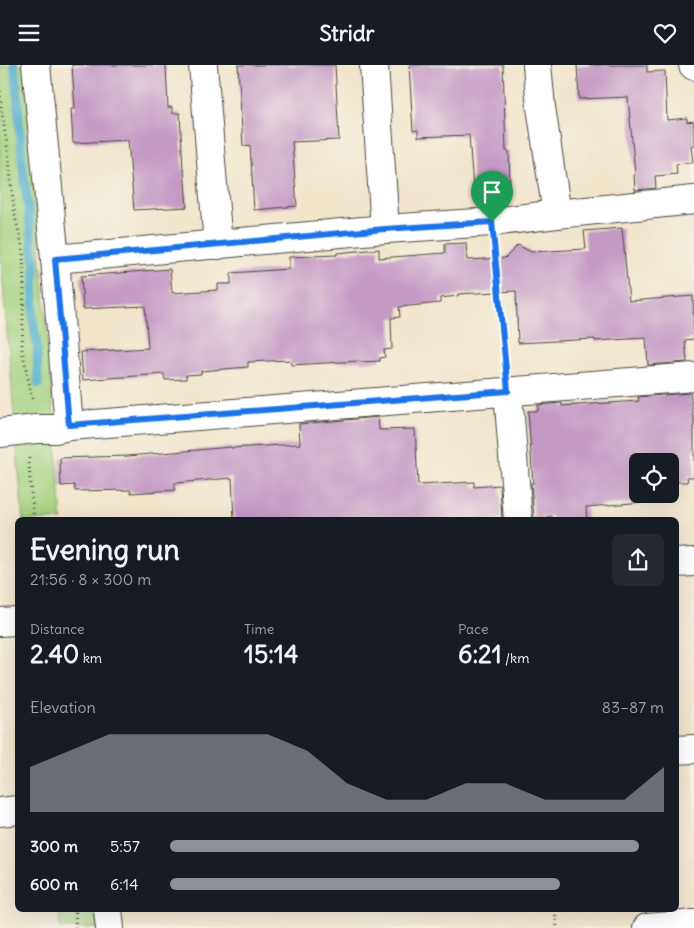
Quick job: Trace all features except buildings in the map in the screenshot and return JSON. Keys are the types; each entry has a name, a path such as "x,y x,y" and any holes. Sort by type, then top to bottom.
{"street":[{"path":"36,65 69,425"},
{"path":"203,65 218,245"},
{"path":"374,65 385,229"},
{"path":"537,65 541,107 557,214"},
{"path":"55,259 385,229 492,222 694,200"},
{"path":"0,433 55,429 69,425 694,377"},
{"path":"508,391 518,517"},
{"path":"679,563 694,562"},
{"path":"0,622 15,621"},
{"path":"679,750 694,749"},
{"path":"0,812 15,810"},
{"path":"108,912 110,928"},
{"path":"647,928 694,924"}],"path":[{"path":"0,91 14,208 23,249 22,349 34,409 37,445 31,451 28,460 34,517"},
{"path":"492,222 508,391"},
{"path":"75,928 76,912"},
{"path":"555,912 557,928"}],"green space":[{"path":"0,65 25,65 62,517 23,517 0,249"},
{"path":"59,912 98,912 99,928 60,928"}],"waterway":[{"path":"14,65 22,160 35,268 33,320 37,345 38,384"}],"route":[{"path":"492,222 508,391 69,425 55,259 385,229 492,222"}]}
